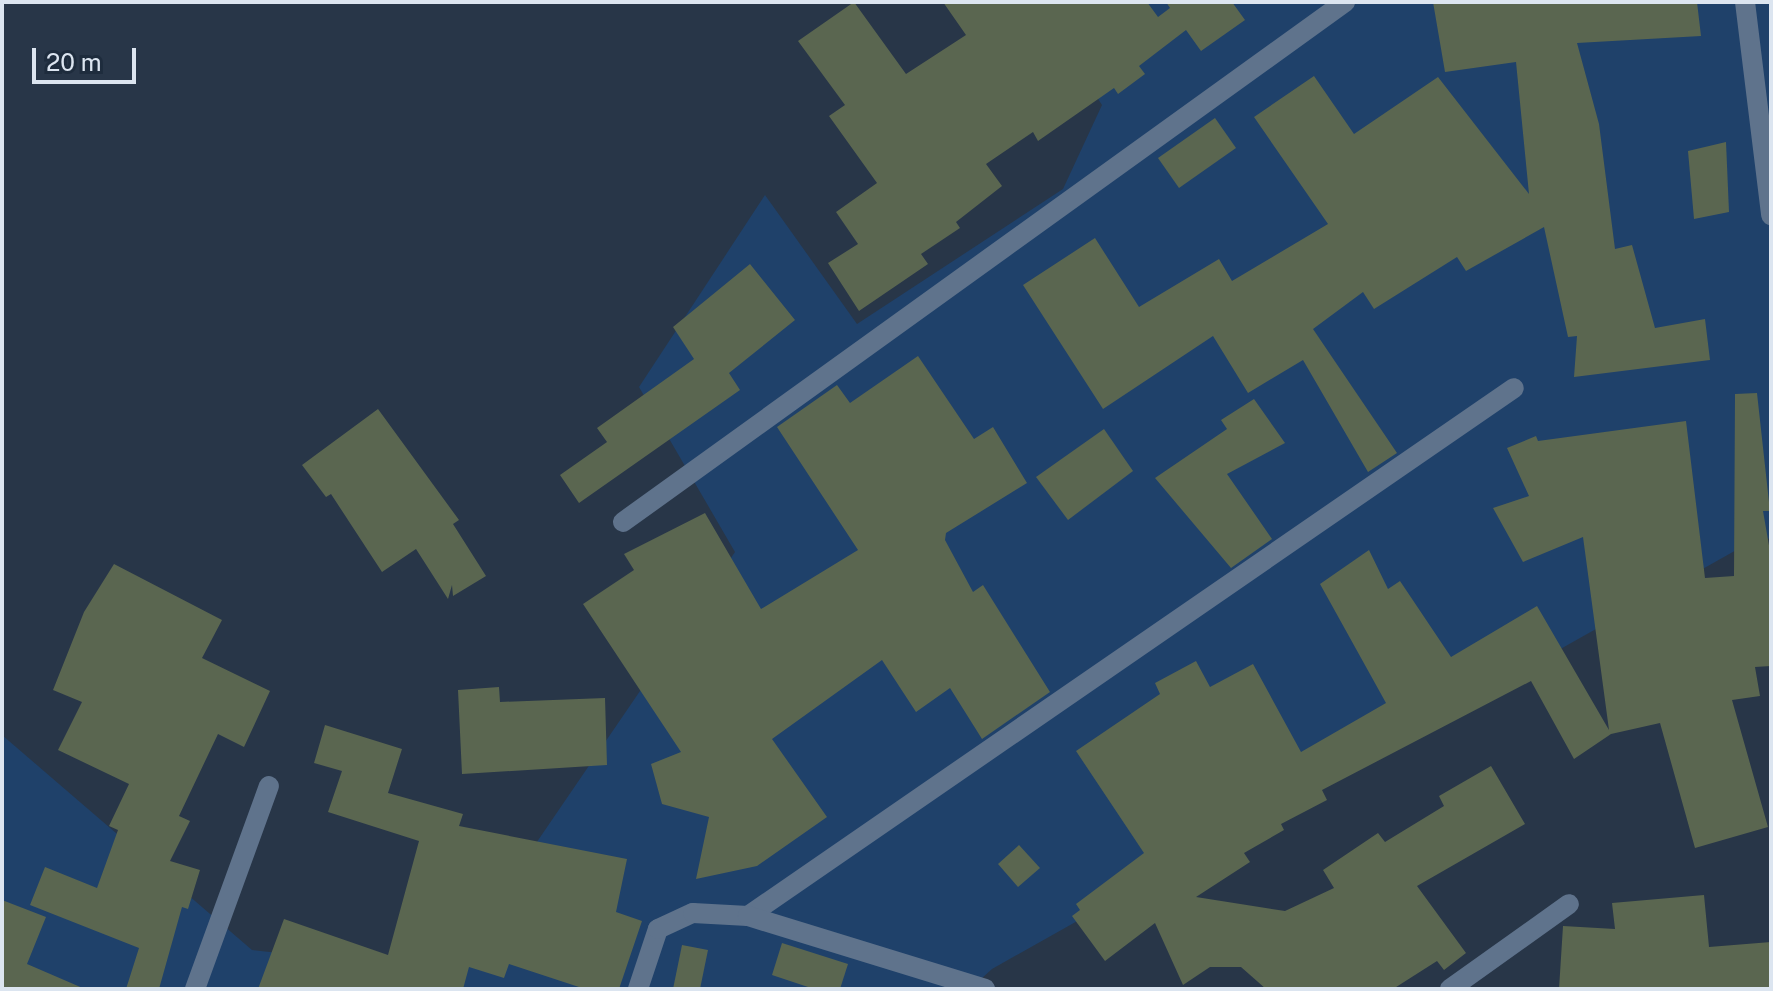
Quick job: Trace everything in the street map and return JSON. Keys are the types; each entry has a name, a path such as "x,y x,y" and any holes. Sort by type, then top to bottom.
{"street":[{"path":"623,522 1345,2"},
{"path":"1745,2 1771,215"},
{"path":"748,916 1514,388"},
{"path":"195,989 269,786"},
{"path":"1450,989 1569,904"},
{"path":"638,989 658,929 680,913 748,916 985,989"}],"shaded area":[{"path":"1035,2 1771,2 1771,538 1747,544 992,969 970,989 2,989 2,735 252,950 448,972 735,552 639,387 765,195 857,324 1063,189 1102,105"}],"building":[{"path":"854,2 906,74 966,35 943,2 1147,2 1158,17 1170,8 1166,2 1232,2 1245,20 1201,51 1186,30 1139,66 1145,74 1118,94 1114,88 1038,141 1033,132 986,164 1002,186 956,222 960,228 921,254 928,264 859,311 828,263 858,244 836,212 877,183 829,116 845,105 798,41"},
{"path":"1433,2 1697,2 1701,36 1577,43 1599,124 1615,249 1632,245 1655,328 1705,319 1710,360 1574,377 1577,336 1568,337 1544,227 1466,271 1457,257 1374,309 1363,292 1313,329 1397,453 1368,472 1303,360 1248,393 1213,336 1103,409 1023,285 1095,238 1139,307 1219,259 1232,281 1328,224 1254,117 1314,76 1354,134 1438,77 1529,194 1516,62 1445,72"},
{"path":"1215,118 1236,148 1179,188 1158,158"},
{"path":"1726,142 1729,212 1694,219 1688,151"},
{"path":"750,264 795,320 729,373 740,390 579,503 560,475 607,442 597,428 694,359 673,327"},
{"path":"918,356 974,439 993,427 1027,483 946,533 945,540 973,592 983,585 1050,692 982,739 950,688 916,712 882,660 772,739 827,817 757,866 696,879 709,817 662,804 651,764 681,752 583,604 634,570 624,554 705,513 761,609 858,550 777,427 837,385 850,403"},
{"path":"1757,393 1770,511 1763,511 1771,557 1771,666 1755,667 1760,696 1732,700 1768,827 1695,848 1660,723 1611,734 1574,759 1531,681 1322,790 1327,800 1281,824 1284,830 1244,853 1250,862 1196,897 1285,911 1334,888 1323,870 1378,833 1385,842 1444,806 1439,796 1491,766 1525,824 1417,886 1466,953 1444,970 1437,961 1393,989 1266,989 1241,967 1210,967 1183,985 1155,923 1105,961 1072,916 1080,910 1076,904 1144,853 1076,751 1160,694 1155,683 1196,661 1210,687 1253,664 1301,752 1386,703 1320,584 1369,550 1388,589 1400,581 1451,657 1537,606 1609,730 1583,537 1523,562 1493,508 1529,496 1507,448 1536,436 1538,441 1686,421 1705,578 1734,576 1735,394"},
{"path":"1254,399 1285,443 1227,474 1272,539 1231,568 1155,478 1227,429 1221,420"},
{"path":"378,409 459,520 453,524 486,576 453,596 452,585 448,599 416,549 382,572 331,494 326,497 302,465"},
{"path":"1104,429 1133,471 1068,520 1036,477"},
{"path":"114,564 222,620 202,658 270,691 244,747 218,734 179,816 190,821 170,861 200,870 188,909 182,907 159,989 126,989 139,948 30,905 45,867 97,888 118,830 109,826 129,784 58,750 82,702 53,690 84,612"},
{"path":"499,687 500,702 605,698 607,765 462,774 458,690"},
{"path":"325,725 402,749 388,793 463,814 459,826 627,859 616,912 642,921 619,989 585,989 509,964 504,978 469,967 463,989 258,989 284,919 388,955 419,841 328,812 342,771 314,763"},
{"path":"1019,845 1040,868 1018,887 998,864"},
{"path":"1704,895 1709,947 1771,942 1771,989 1559,989 1563,926 1615,929 1612,903"},
{"path":"2,900 46,917 27,964 85,989 2,989"},
{"path":"782,943 848,964 840,989 814,989 772,975"},
{"path":"682,945 708,950 700,989 673,989"}]}
